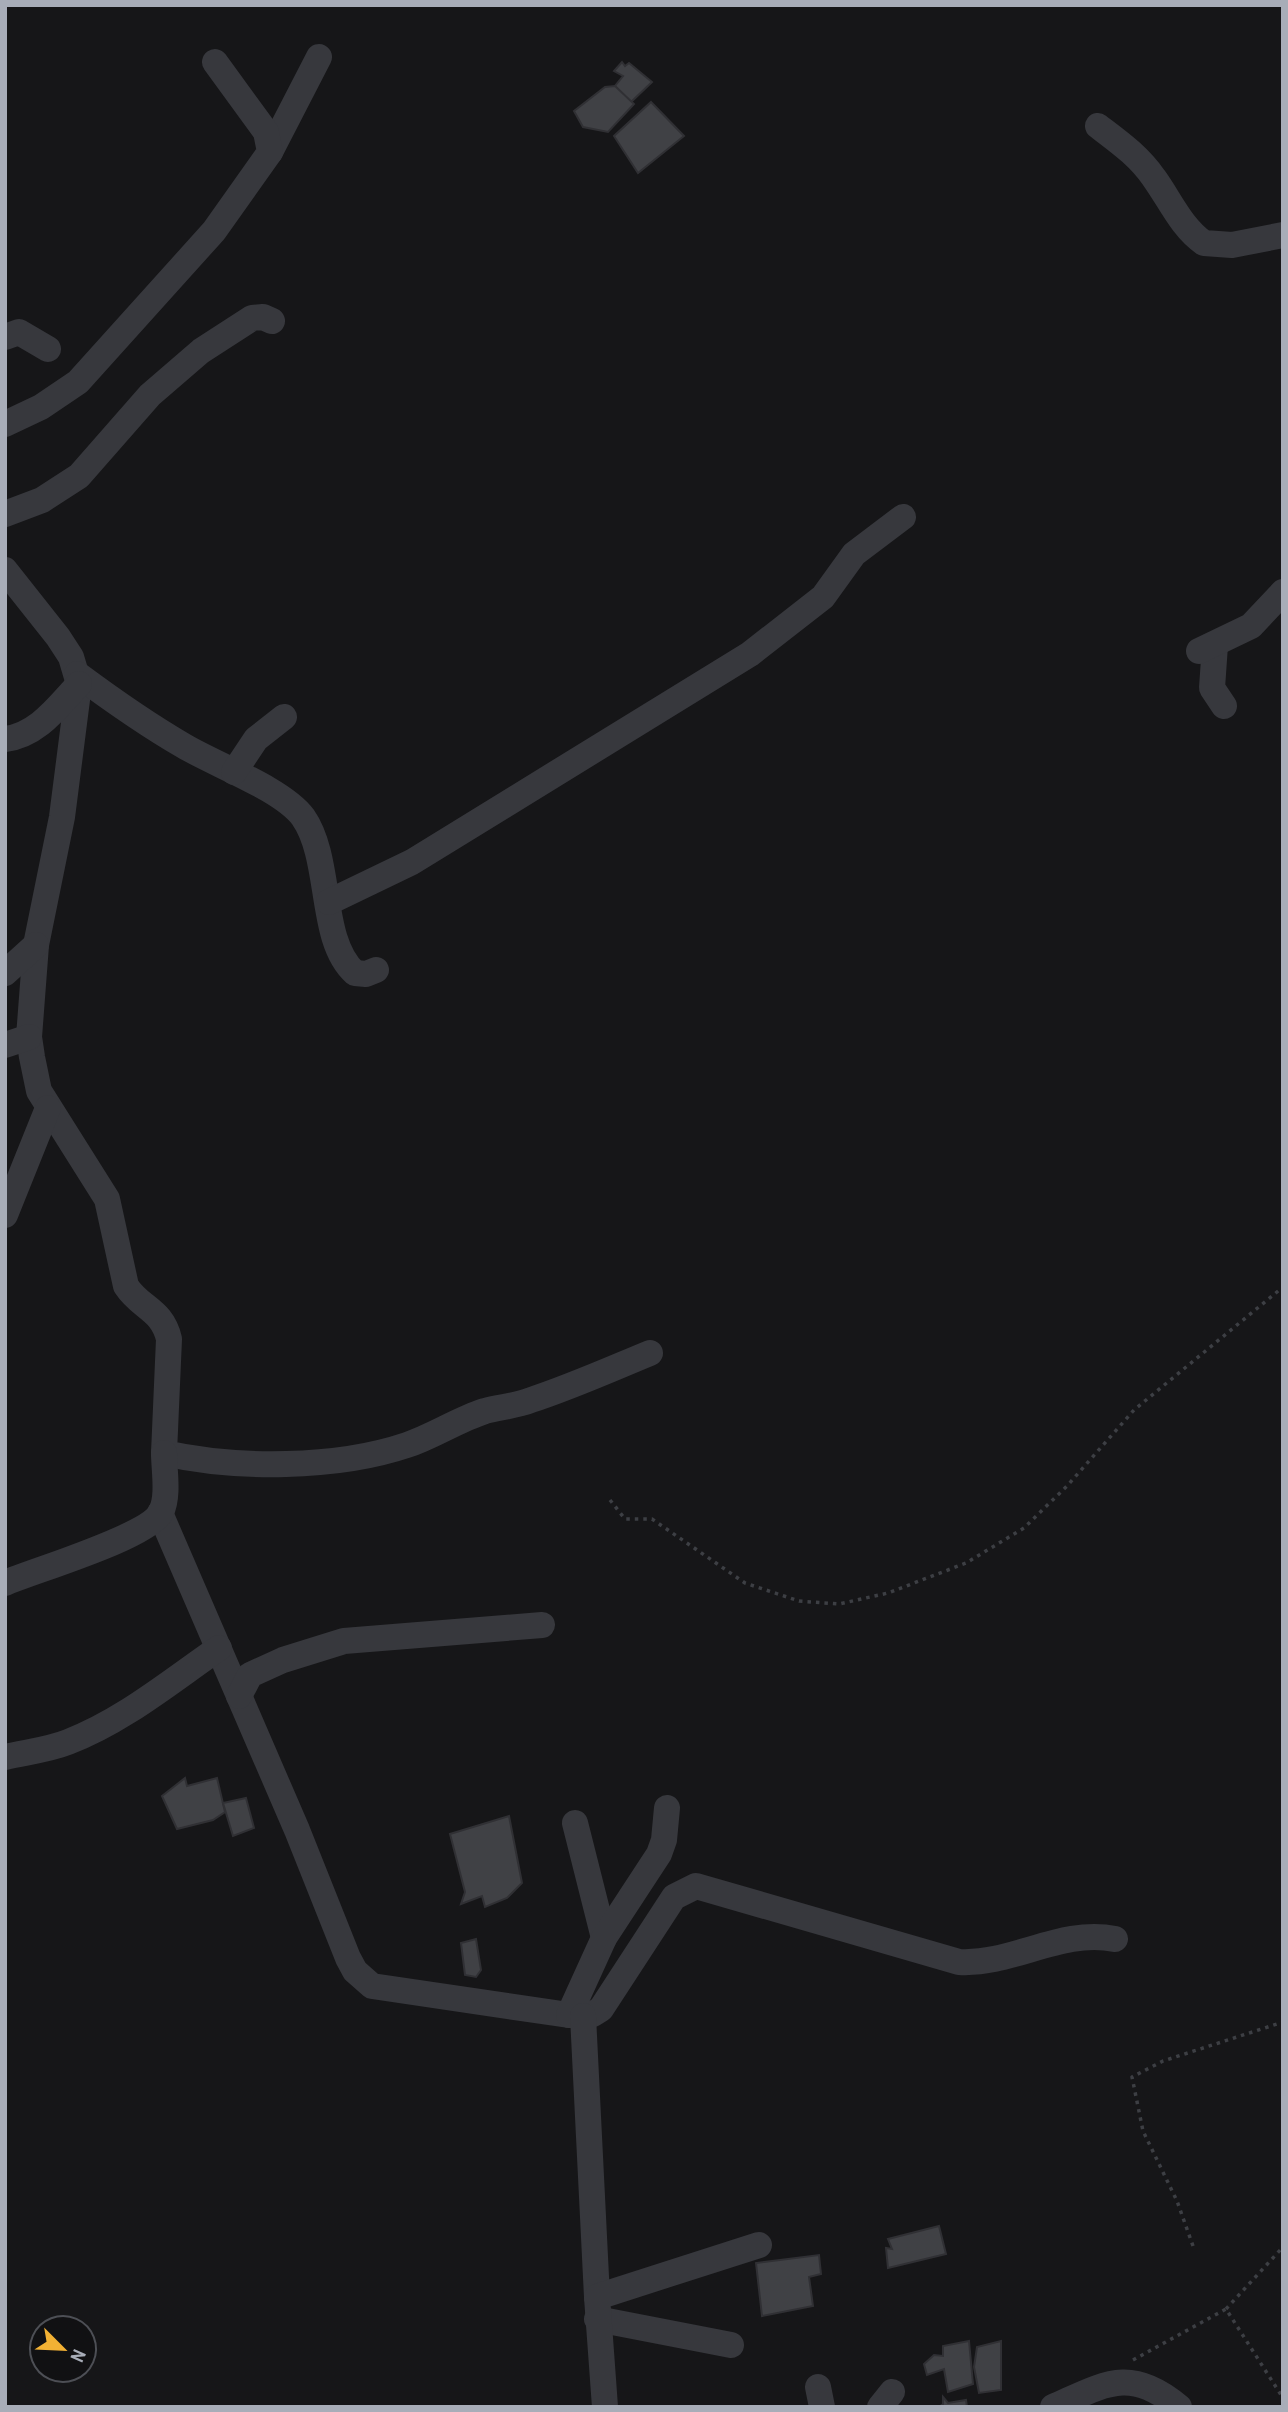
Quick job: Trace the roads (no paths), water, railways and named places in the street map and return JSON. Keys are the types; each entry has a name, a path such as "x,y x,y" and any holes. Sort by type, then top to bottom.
{"street":[{"path":"5,424 41,407 78,382 214,231 270,152 319,57"},
{"path":"215,62 266,132 270,152"},
{"path":"1098,126 1140,160 1173,209 1204,243 1232,244 1283,236"},
{"path":"5,514 42,500 79,475 150,395 201,351 252,318 263,317 272,321"},
{"path":"5,337 19,332 48,349"},
{"path":"329,902 412,862 750,654 823,597 854,554 903,517"},
{"path":"5,570 58,637 78,679 138,718 291,804 302,816 315,843 335,937 346,963 358,974 376,971"},
{"path":"1224,706 1212,688 1207,648 1251,626 1283,592"},
{"path":"5,739 33,730 78,679"},
{"path":"78,679 62,817 17,1041 48,1108 88,1164 107,1199 126,1286 132,1296 161,1317 166,1328 169,1339 164,1491 160,1513 345,1950 363,1979 380,1989 576,2016 593,2014 608,2000 674,1897 696,1886 958,1962 1001,1960 1073,1937 1115,1939"},
{"path":"233,772 256,740 284,717"},
{"path":"5,973 36,946"},
{"path":"6,1209 48,1108"},
{"path":"164,1453 202,1461 284,1463 389,1450 428,1437 486,1411 549,1394 650,1353"},
{"path":"5,1583 117,1541 151,1522 160,1513"},
{"path":"239,1696 250,1675 283,1660 344,1641 542,1625"},
{"path":"5,1757 66,1743 90,1732 116,1718 219,1648"},
{"path":"605,2407 576,2016 604,1938 659,1854 664,1839 667,1808"},
{"path":"575,1823 604,1938"},
{"path":"597,2308 759,2245"},
{"path":"597,2308 731,2345"},
{"path":"1053,2407 1105,2384 1130,2381 1155,2388 1172,2401"}]}
